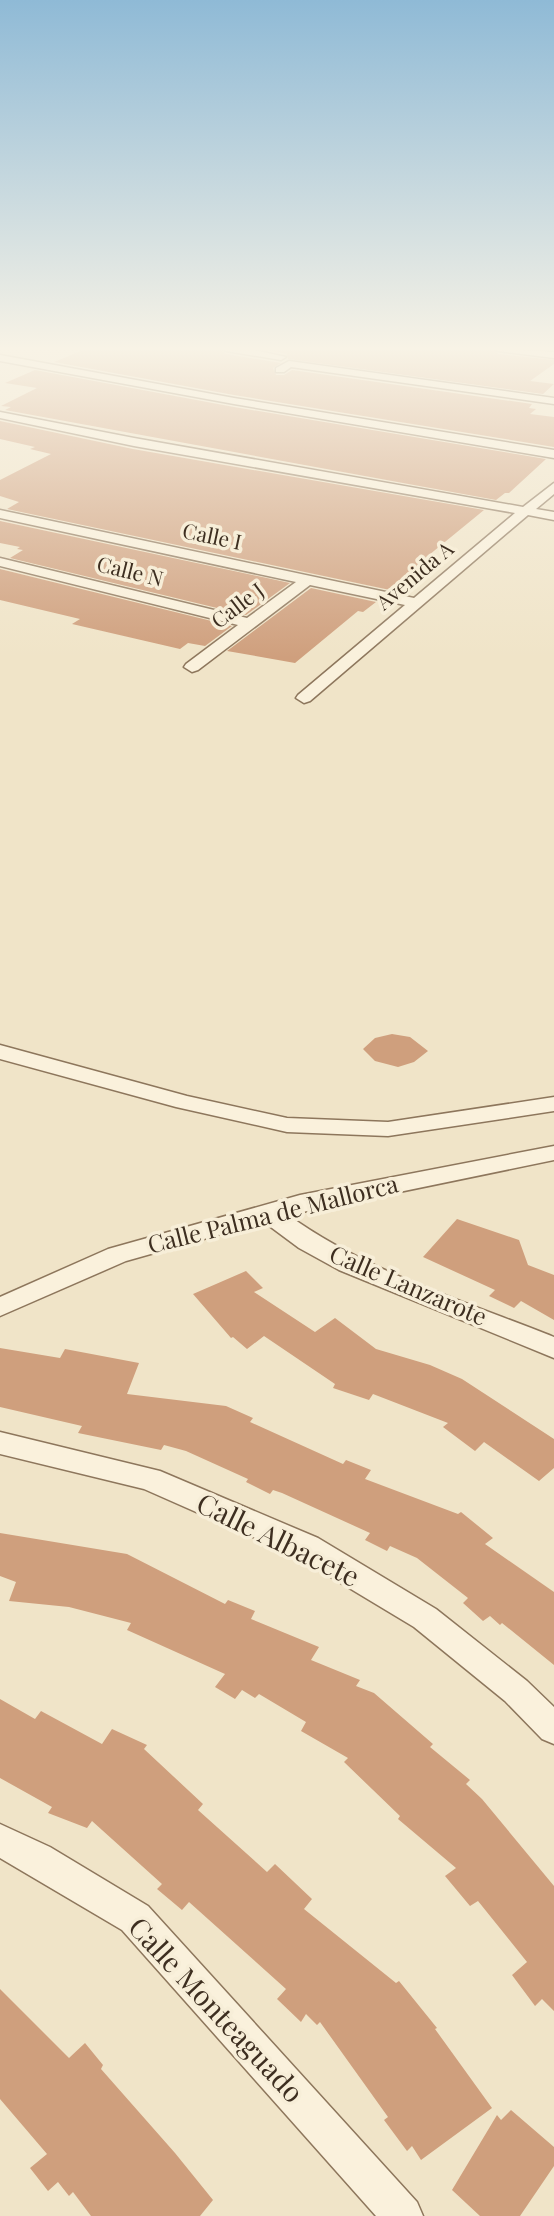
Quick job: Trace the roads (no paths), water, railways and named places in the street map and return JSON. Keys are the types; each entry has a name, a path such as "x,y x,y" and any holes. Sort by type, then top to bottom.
{"street":[{"path":"187,451 554,516"},
{"name":"Avenida A","path":"304,698 554,486"},
{"name":"Calle I","path":"0,514 416,603"},
{"name":"Calle N","path":"0,562 249,624"},
{"name":"Calle J","path":"192,667 308,579"},
{"path":"0,1052 184,1102 288,1125 388,1129 554,1104"},
{"name":"Calle Palma de Mallorca","path":"0,1307 117,1255 309,1201 554,1153"},
{"name":"Calle Lanzarote","path":"268,1213 308,1242 348,1264 554,1348"},
{"name":"Calle Albacete","path":"0,1443 150,1479 307,1547 425,1618 516,1691 554,1729"},
{"name":"Calle Monteaguado","path":"0,1840 38,1859 135,1918 403,2216"}]}
